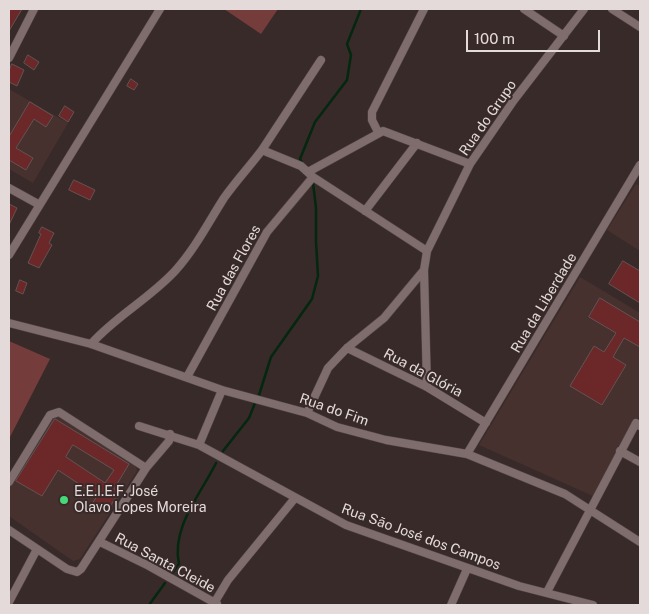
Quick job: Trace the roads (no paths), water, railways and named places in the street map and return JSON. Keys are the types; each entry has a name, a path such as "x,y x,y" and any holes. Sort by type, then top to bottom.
{"street":[{"path":"9,58 34,9"},
{"path":"9,255 38,204 160,9"},
{"path":"424,9 372,112 372,120 378,132 388,132 470,164"},
{"path":"524,9 564,36"},
{"name":"Rua do Grupo","path":"427,387 424,270 427,251 470,164 514,100 584,9"},
{"path":"612,9 640,28"},
{"path":"91,344 113,321 159,288 176,270 201,236 224,198 262,150 321,60"},
{"name":"Rua das Flores","path":"187,377 268,232 312,173 378,132"},
{"path":"365,211 417,143"},
{"path":"262,150 301,166 365,211 427,251"},
{"name":"Rua da Liberdade","path":"467,454 640,165"},
{"path":"631,180 640,183"},
{"path":"9,188 38,204"},
{"path":"307,413 328,368 347,348 384,318 424,270"},
{"name":"Rua do Fim","path":"9,323 91,344 222,390 307,413 336,427 386,440 467,454 565,494 640,542"},
{"name":"Rua da Glória","path":"347,348 427,387 486,423"},
{"path":"199,444 222,390"},
{"path":"9,482 50,414 54,412 59,412 146,468"},
{"path":"547,592 620,451 639,422"},
{"name":"Rua São José dos Campos","path":"138,426 199,444 346,525 466,569 519,586 593,605"},
{"path":"9,530 67,569 77,572 100,542 146,468 169,440 170,434"},
{"path":"620,451 640,462"},
{"path":"215,604 228,580 295,498"},
{"name":"Rua Santa Cleide","path":"100,542 149,566 215,604"},
{"path":"9,602 37,549"},
{"path":"452,605 466,569"}],"waterway":[{"path":"303,164 300,159 315,122 347,80 351,55 347,44 361,9"},
{"path":"259,395 271,357 312,299 318,276 316,208 313,183"},
{"path":"223,451 249,418 255,403"},
{"path":"172,573 179,564 179,537 183,524 216,463"},
{"path":"149,605 165,583"}],"place":[{"name":"E.E.I.E.F. José Olavo Lopes Moreira","path":"64,500"}]}
